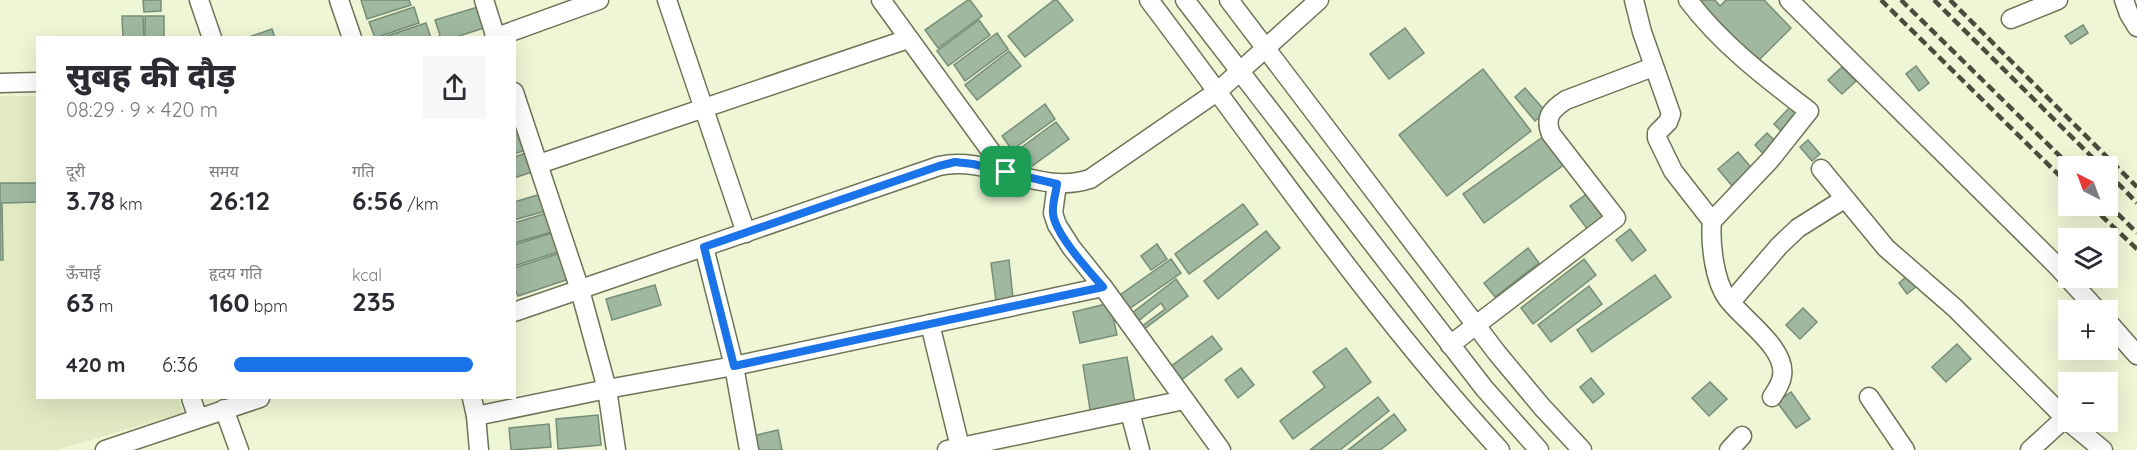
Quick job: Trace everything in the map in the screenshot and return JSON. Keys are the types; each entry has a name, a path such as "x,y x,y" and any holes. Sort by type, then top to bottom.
{"street":[{"path":"200,0 211,36"},
{"path":"339,0 351,36"},
{"path":"484,0 495,36"},
{"path":"498,36 599,0"},
{"path":"668,0 746,233"},
{"path":"881,0 1006,172"},
{"path":"1149,0 1388,322 1500,450"},
{"path":"1185,0 1450,345 1484,388 1539,450"},
{"path":"1229,0 1475,325 1542,407 1582,450"},
{"path":"516,311 955,162 973,164 1057,184 1076,183 1090,179 1218,92 1319,0"},
{"path":"1634,0 1653,67 1671,114 1668,122 1657,133 1657,138 1673,171 1712,220 1716,269 1721,287 1731,302 1769,343 1781,362 1783,375 1772,397"},
{"path":"1688,0 1699,15 1741,57 1809,111 1770,160 1712,220"},
{"path":"1789,0 2057,266 2088,300"},
{"path":"2012,19 2058,0"},
{"path":"2124,0 2137,27"},
{"path":"539,164 908,39"},
{"path":"1450,345 1616,218 1551,134 1547,123 1553,108 1566,100 1653,67"},
{"path":"0,83 36,82"},
{"path":"516,98 580,290 607,389 616,450"},
{"path":"1821,169 1886,248 1955,308 2058,410"},
{"path":"1057,184 1053,213 1057,225 1221,450"},
{"path":"1731,302 1779,246 1798,228 1844,199"},
{"path":"704,247 734,366 749,450"},
{"path":"476,416 734,366 1103,287"},
{"path":"930,324 954,449 1006,444 1130,411 1184,400"},
{"path":"2118,333 2137,355"},
{"path":"1869,397 1905,450"},
{"path":"191,399 198,418"},
{"path":"105,450 257,399"},
{"path":"472,399 479,450"},
{"path":"224,410 239,450"},
{"path":"1130,411 1140,450"},
{"path":"2030,450 2058,428"},
{"path":"2082,432 2103,450"},
{"path":"1729,450 1742,436"}],"shaded area":[{"path":"0,96 36,96 36,399 178,399 183,413 56,450 0,450"}],"building":[{"path":"143,0 161,0 161,11 144,12"},
{"path":"361,0 409,0 411,5 367,19"},
{"path":"968,0 982,16 938,48 925,30"},
{"path":"1057,0 1073,20 1025,57 1008,36"},
{"path":"1703,0 1715,0 1720,6 1726,0 1764,0 1791,28 1756,63 1698,5"},
{"path":"414,7 419,23 381,36 374,36 369,22"},
{"path":"478,7 484,28 459,36 439,36 435,20"},
{"path":"122,16 143,16 144,36 123,36"},
{"path":"145,16 164,16 164,36 145,36"},
{"path":"979,20 990,35 948,66 937,51"},
{"path":"426,23 430,36 387,36"},
{"path":"2083,25 2088,33 2071,44 2065,36"},
{"path":"1405,28 1424,53 1389,79 1370,54"},
{"path":"272,29 274,36 252,36"},
{"path":"997,33 1008,49 965,81 954,65"},
{"path":"1009,51 1021,66 977,100 965,85"},
{"path":"1916,66 1929,83 1919,91 1906,74"},
{"path":"1842,67 1856,81 1842,94 1828,80"},
{"path":"1483,69 1531,131 1447,196 1399,135"},
{"path":"1525,88 1546,112 1535,121 1515,97"},
{"path":"1045,104 1055,119 1012,150 1002,136"},
{"path":"1790,107 1800,117 1783,133 1774,124"},
{"path":"1056,122 1069,139 1024,172 1011,155"},
{"path":"524,132 529,149 516,153 516,134"},
{"path":"1767,133 1779,145 1766,157 1755,145"},
{"path":"1544,136 1565,164 1484,223 1463,194"},
{"path":"1808,140 1820,154 1812,161 1800,147"},
{"path":"1738,152 1754,171 1733,187 1718,169"},
{"path":"526,153 532,172 516,177 516,156"},
{"path":"0,183 36,183 36,202 2,203 3,260 0,260"},
{"path":"1588,193 1606,217 1588,230 1570,206"},
{"path":"541,194 546,211 516,219 516,201"},
{"path":"1243,204 1258,224 1189,274 1175,254"},
{"path":"547,213 552,232 516,242 516,222"},
{"path":"1630,229 1646,250 1632,261 1616,240"},
{"path":"1266,231 1280,248 1218,299 1204,281"},
{"path":"555,232 561,251 516,265 516,244"},
{"path":"1157,244 1167,259 1151,270 1141,256"},
{"path":"1528,248 1539,263 1495,297 1484,283"},
{"path":"563,252 572,278 518,296 516,267"},
{"path":"1171,259 1181,273 1126,311 1117,297"},
{"path":"1584,259 1596,275 1533,324 1521,308"},
{"path":"1009,260 1013,298 996,301 991,263"},
{"path":"1655,275 1671,297 1592,352 1577,330"},
{"path":"1908,275 1917,286 1907,294 1899,283"},
{"path":"1176,279 1188,296 1143,330 1141,327 1165,309 1161,303 1137,322 1131,314"},
{"path":"655,285 661,305 612,320 606,299"},
{"path":"1589,286 1602,304 1551,342 1538,325"},
{"path":"1110,303 1117,335 1080,343 1073,312"},
{"path":"1803,308 1817,322 1800,339 1786,325"},
{"path":"1212,336 1222,349 1180,381 1170,367"},
{"path":"1957,344 1971,359 1946,382 1932,367"},
{"path":"1346,348 1371,382 1293,439 1280,421 1325,387 1313,372"},
{"path":"1127,357 1136,409 1091,416 1083,365"},
{"path":"1241,368 1254,385 1238,398 1225,380"},
{"path":"1591,378 1604,394 1593,403 1580,387"},
{"path":"1710,382 1727,399 1709,416 1692,398"},
{"path":"1791,392 1810,419 1796,428 1777,402"},
{"path":"1378,397 1389,411 1340,450 1310,450"},
{"path":"1394,414 1406,430 1380,450 1348,450"},
{"path":"598,415 601,445 558,449 556,419"},
{"path":"549,424 551,447 511,450 509,428"},
{"path":"778,430 782,450 756,450 753,436"}],"railway":[{"path":"1881,0 2058,174"},
{"path":"1901,0 2060,156"},
{"path":"1934,0 2091,156"},
{"path":"1950,0 2137,187"},
{"path":"2118,183 2137,203"},
{"path":"2118,214 2137,233"},
{"path":"2102,216 2137,249"}],"route":[{"path":"955,162 1006,172 1057,184 1053,213 1057,225 1071,247 1103,287 734,366 704,247 955,162"}]}
